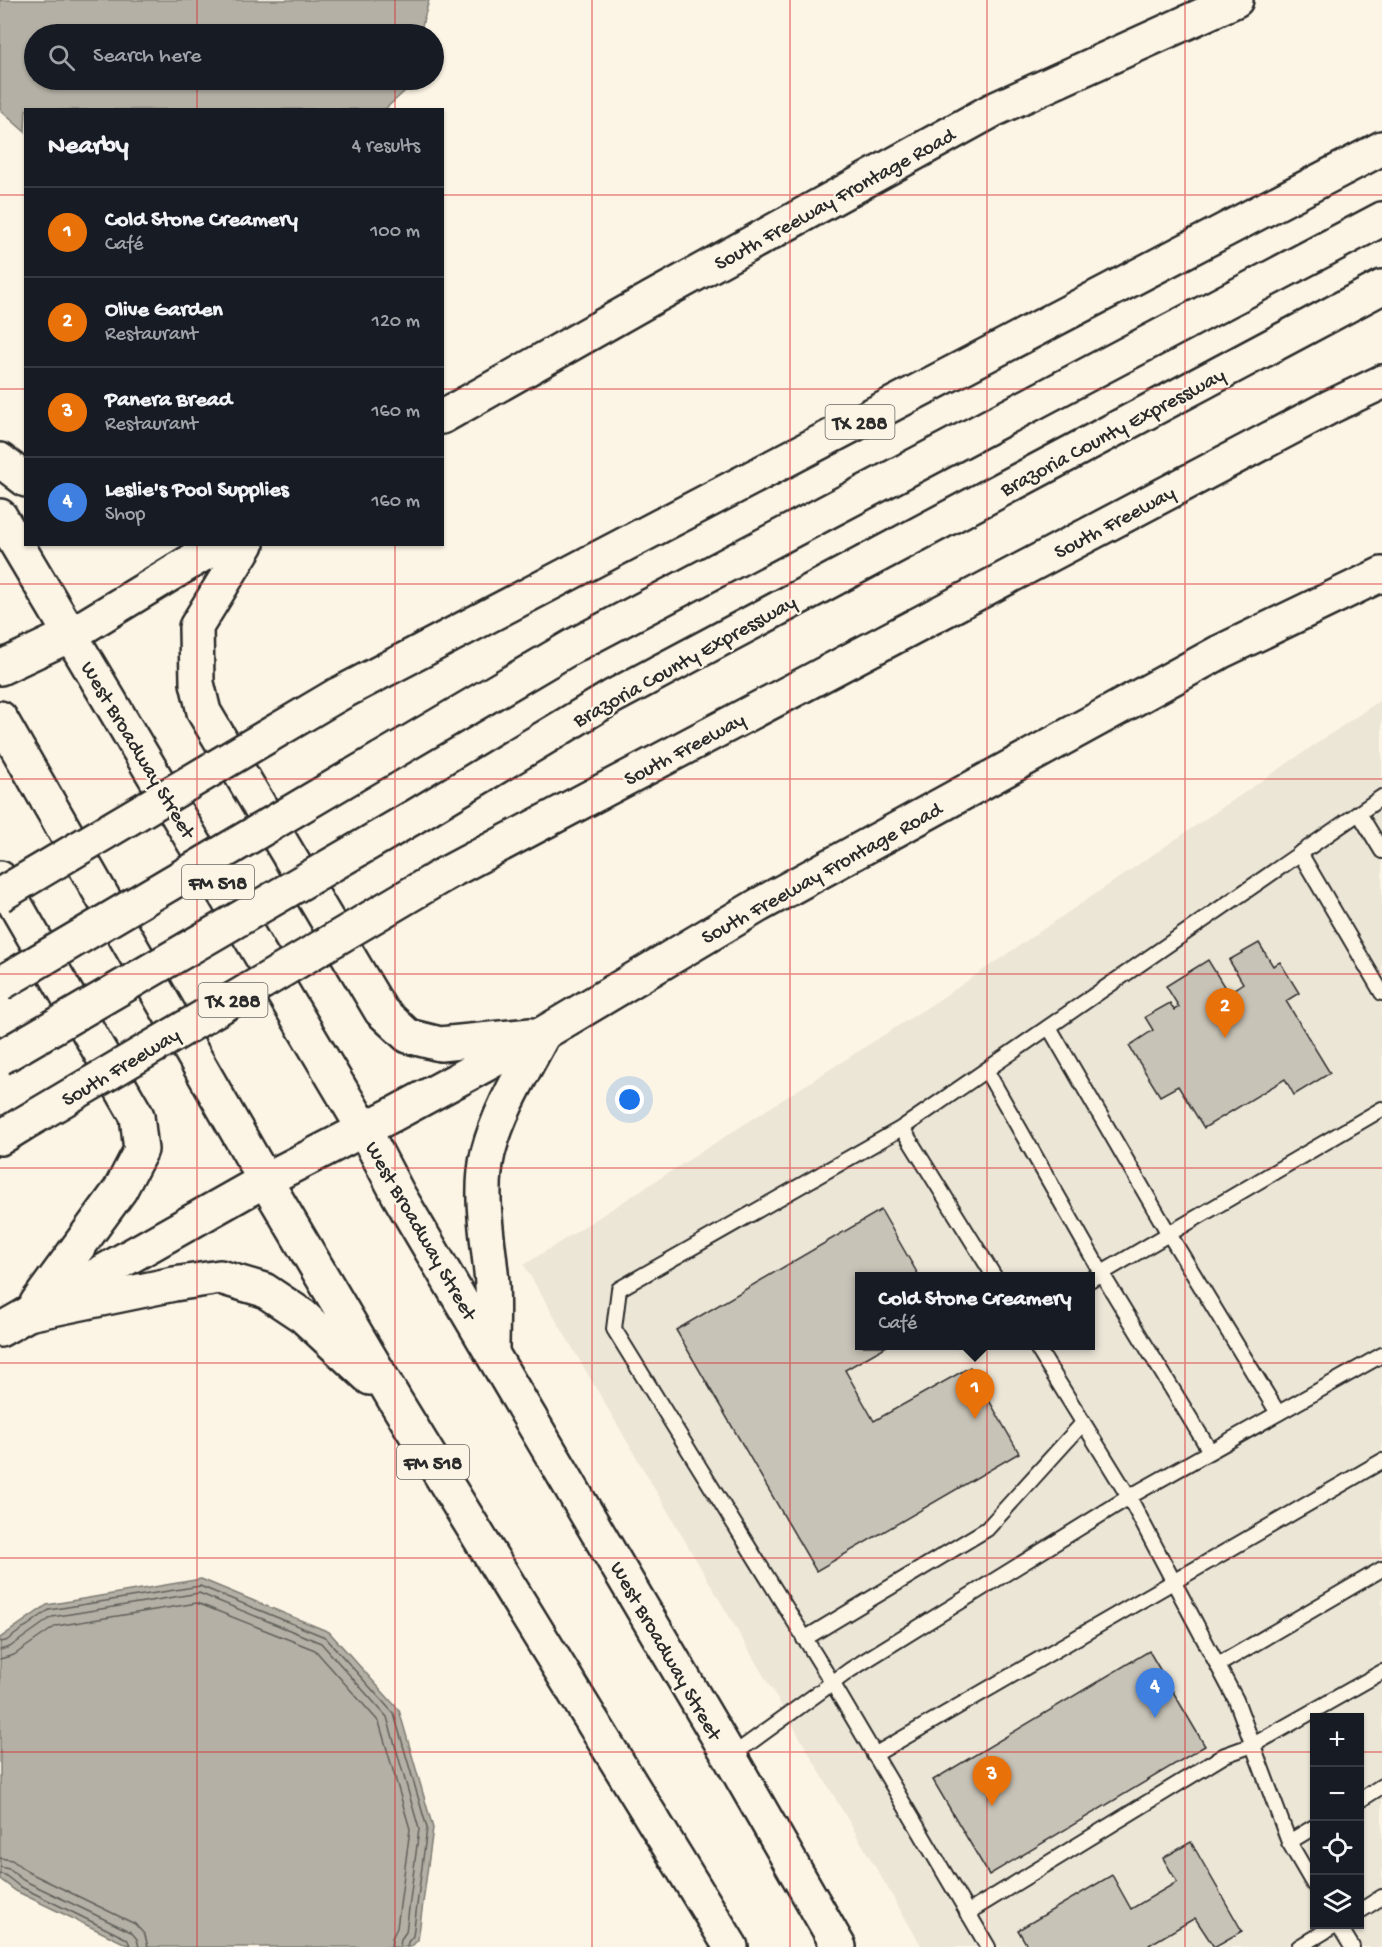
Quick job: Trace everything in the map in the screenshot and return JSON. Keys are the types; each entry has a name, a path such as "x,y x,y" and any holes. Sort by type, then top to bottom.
{"main road":[{"name":"South Freeway Frontage Road","path":"444,416 993,110 1236,0"},
{"name":"TX 288","path":"0,895 337,695 1382,148"},
{"path":"0,984 573,646 1382,219"},
{"name":"Brazoria County Expressway","path":"0,1058 412,818 612,697 1382,287"},
{"name":"South Freeway","path":"11,1131 445,874 1330,407 1382,382"},
{"path":"0,460 24,478"},
{"name":"West Broadway Street","path":"0,516 364,1129 398,1194 730,1757 839,1947"},
{"path":"0,668 72,634 217,546"},
{"path":"246,546 196,627 197,683 204,712 381,1011 408,1036 440,1044 544,1034"},
{"name":"South Freeway Frontage Road","path":"0,1330 265,1180 544,1034 759,905 1200,663 1382,574"},
{"name":"FM 518","path":"0,718 265,1180 396,1402 730,1947"},
{"path":"0,878 137,1116 141,1150 120,1190 28,1314"},
{"path":"492,1352 491,1273 484,1228 488,1155 502,1111 544,1034"},
{"path":"28,1314 174,1284 220,1277 264,1290 303,1316 396,1402"}],"lane":[{"path":"988,1947 833,1684 614,1329 619,1289 902,1128 1382,796"},
{"path":"1359,813 1382,851"},
{"path":"1300,853 1382,993"},
{"path":"1048,1027 1169,1234 1278,1413"},
{"path":"986,1070 1093,1272"},
{"path":"1210,1452 1096,1277 1382,1108"},
{"path":"902,1128 992,1272"},
{"path":"1038,1350 1129,1497 1236,1700 1289,1842 1310,1878"},
{"path":"730,1757 850,1670 1129,1497 1382,1355"},
{"path":"804,1639 987,1529 1083,1423"},
{"path":"874,1755 1382,1461"},
{"path":"1218,1665 1382,1569"},
{"path":"968,1913 1225,1755 1253,1746 1382,1672"},
{"path":"1364,1797 1382,1786"},
{"path":"1289,1842 1310,1829"},
{"path":"1364,1908 1382,1897"},
{"path":"1299,1947 1329,1929"},
{"path":"1340,1929 1352,1947"}],"shaded area":[{"path":"1382,699 1382,1947 922,1947 524,1265 948,994"}],"water":[{"path":"0,0 429,0 423,24 24,24 24,90 405,90 386,108 24,108 24,131 0,110"},
{"path":"201,1579 329,1632 399,1710 433,1828 418,1940 411,1947 132,1947 16,1891 0,1879 0,1638 47,1605"}],"building":[{"path":"1259,943 1273,966 1280,962 1299,993 1286,1001 1330,1073 1294,1095 1285,1079 1204,1128 1178,1086 1160,1096 1129,1046 1153,1030 1145,1017 1170,1003 1174,1010 1179,1007 1166,986 1208,960 1228,993 1243,983 1229,960"},
{"path":"881,1210 917,1272 855,1272 855,1350 880,1350 845,1370 874,1421 970,1367 1019,1453 816,1571 676,1330"},
{"path":"1149,1651 1205,1746 989,1875 933,1780"},
{"path":"1191,1842 1242,1931 1214,1947 1195,1918 1149,1945 1150,1947 1028,1947 1018,1930 1112,1875 1131,1909 1177,1882 1163,1858"}],"place":[{"name":"Olive Garden","path":"1225,1038"},
{"name":"Cold Stone Creamery","path":"975,1419"},
{"name":"Leslie's Pool Supplies","path":"1155,1718"},
{"name":"Panera Bread","path":"992,1806"}]}
